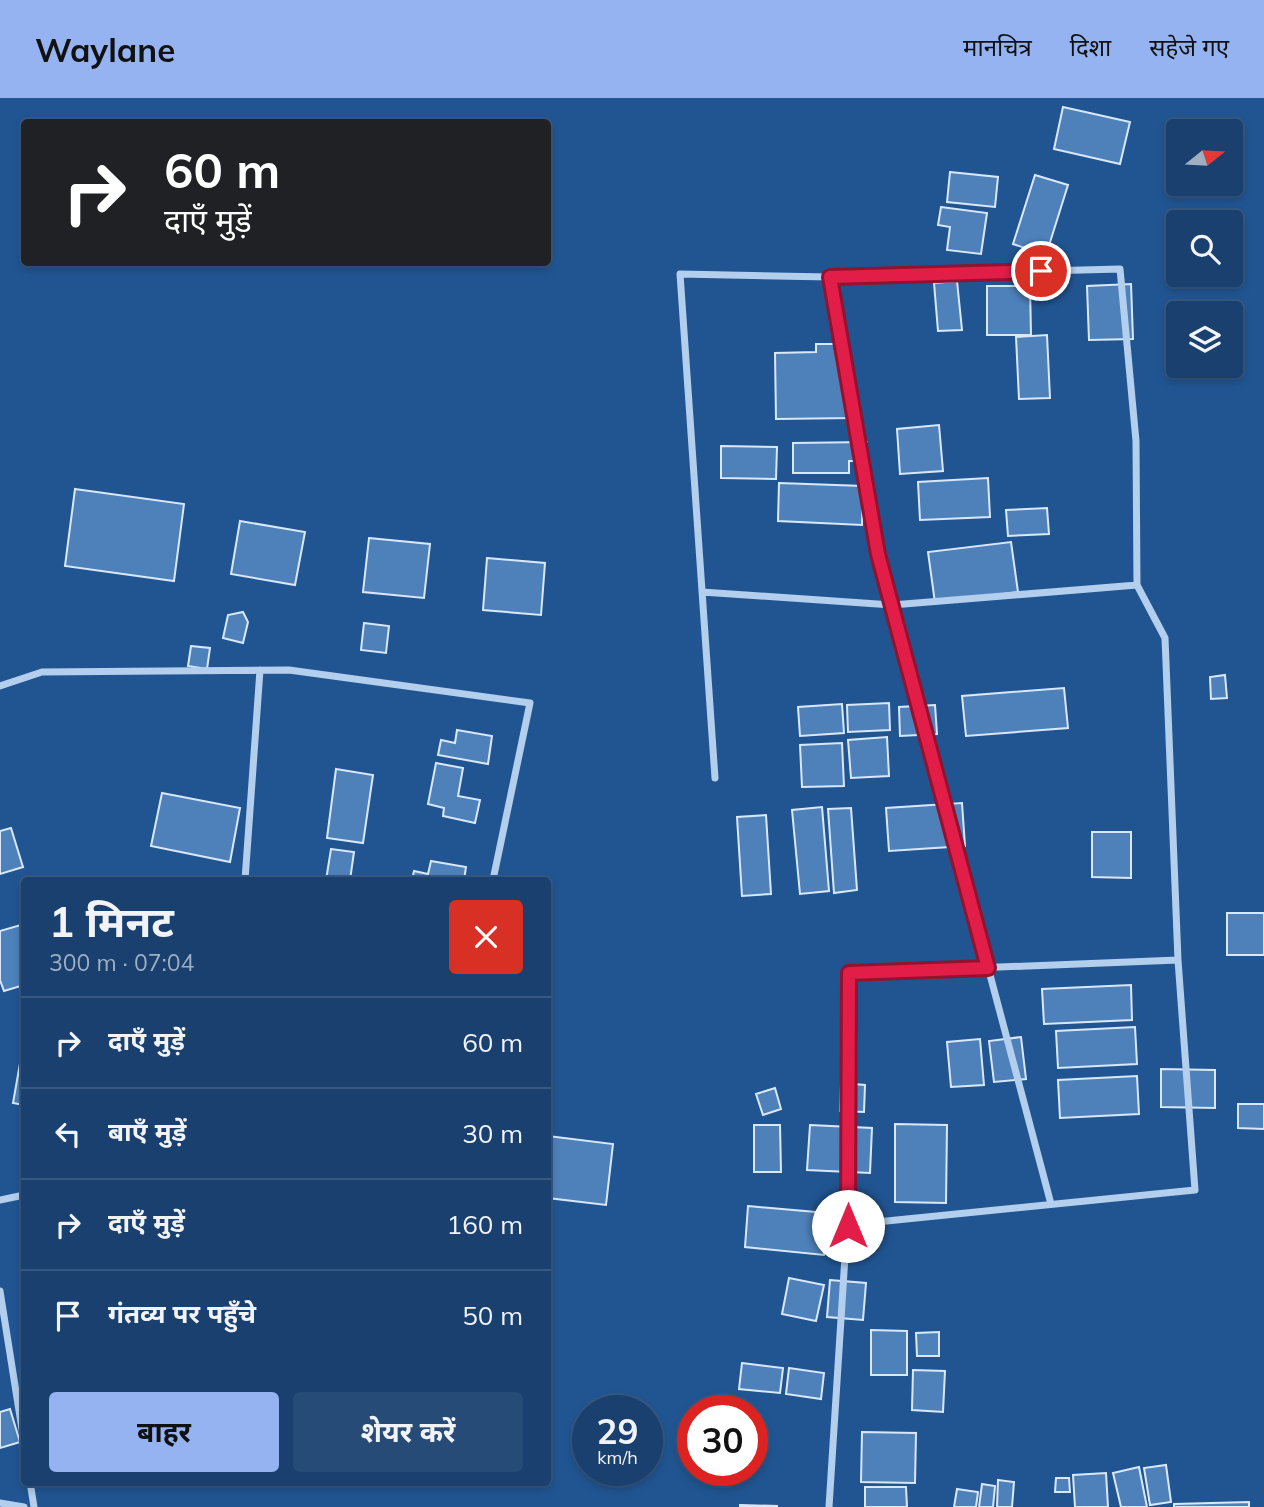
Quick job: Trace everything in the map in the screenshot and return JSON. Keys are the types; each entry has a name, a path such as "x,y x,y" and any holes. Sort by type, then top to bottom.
{"street":[{"path":"715,778 680,274 830,277 1120,270 1136,441 1137,585 1165,638 1178,960 1195,1189 848,1226"},
{"path":"830,277 878,554 1051,1204"},
{"path":"702,592 891,606 1137,585"},
{"path":"245,877 260,670"},
{"path":"0,686 42,672 289,670 530,703 495,877"},
{"path":"829,1507 848,1226 849,973 1178,960"},
{"path":"0,1200 21,1196"},
{"path":"0,1292 21,1421"},
{"path":"0,1344 10,1342"},
{"path":"31,1486 34,1507"},
{"path":"0,1503 24,1507"}],"building":[{"path":"1063,107 1130,122 1120,164 1054,149"},
{"path":"950,172 998,177 995,207 947,202"},
{"path":"1035,175 1068,185 1046,255 1013,244"},
{"path":"941,207 987,213 981,254 947,250 950,227 938,225"},
{"path":"957,281 962,330 938,331 934,283"},
{"path":"1131,284 1133,339 1089,340 1087,286"},
{"path":"987,286 1030,286 1031,335 987,335"},
{"path":"1047,335 1050,398 1019,399 1016,337"},
{"path":"816,344 842,344 843,396 852,395 853,418 776,419 775,353 816,352"},
{"path":"939,425 943,471 900,474 897,429"},
{"path":"867,442 867,461 849,461 849,473 793,473 793,443"},
{"path":"721,446 777,447 776,479 721,478"},
{"path":"988,478 990,517 920,520 918,482"},
{"path":"779,483 863,486 862,525 778,521"},
{"path":"75,489 184,504 174,581 65,566"},
{"path":"1047,508 1049,534 1008,536 1006,510"},
{"path":"240,521 305,532 295,585 231,574"},
{"path":"369,538 430,544 424,598 363,592"},
{"path":"1011,542 1018,592 935,603 928,552"},
{"path":"487,558 545,563 541,615 483,610"},
{"path":"243,612 248,622 243,643 223,638 228,615"},
{"path":"364,623 389,626 386,653 361,650"},
{"path":"191,646 210,648 207,669 188,666"},
{"path":"1225,675 1227,698 1211,699 1210,677"},
{"path":"1064,688 1068,728 966,736 962,696"},
{"path":"889,703 890,730 848,732 847,705"},
{"path":"842,704 844,733 800,736 798,707"},
{"path":"935,705 937,734 900,736 899,707"},
{"path":"457,730 492,736 488,764 438,755 441,740 455,743"},
{"path":"887,737 889,776 851,778 848,740"},
{"path":"842,743 844,786 802,787 800,745"},
{"path":"436,763 463,768 458,796 480,800 475,823 443,816 444,808 428,804"},
{"path":"336,769 373,775 363,843 327,838"},
{"path":"162,793 240,808 230,862 151,846"},
{"path":"962,803 965,846 889,851 886,808"},
{"path":"822,807 829,891 800,894 792,810"},
{"path":"851,808 857,890 834,893 828,809"},
{"path":"766,815 771,894 742,896 737,817"},
{"path":"11,828 23,867 0,874 0,831"},
{"path":"1092,832 1131,832 1131,878 1092,877"},
{"path":"331,849 354,852 350,877 326,877"},
{"path":"431,861 466,867 464,877 413,877 414,871 428,874"},
{"path":"1227,913 1264,913 1264,955 1227,955"},
{"path":"21,925 21,986 4,991 0,980 0,931"},
{"path":"1131,985 1132,1020 1044,1024 1042,989"},
{"path":"1135,1027 1137,1064 1058,1068 1056,1031"},
{"path":"1021,1037 1026,1079 994,1082 989,1041"},
{"path":"980,1039 984,1085 951,1087 947,1042"},
{"path":"21,1058 21,1104 13,1103"},
{"path":"1161,1069 1215,1070 1215,1108 1161,1107"},
{"path":"1137,1076 1139,1114 1060,1118 1058,1080"},
{"path":"841,1083 865,1085 864,1112 840,1111"},
{"path":"775,1088 781,1109 763,1115 756,1094"},
{"path":"1238,1104 1264,1104 1264,1129 1238,1128"},
{"path":"895,1124 947,1125 946,1203 895,1202"},
{"path":"754,1125 780,1125 781,1172 754,1172"},
{"path":"810,1125 872,1128 870,1173 807,1170"},
{"path":"551,1136 613,1144 606,1205 551,1198"},
{"path":"748,1206 827,1213 824,1255 745,1247"},
{"path":"789,1278 824,1285 816,1321 782,1314"},
{"path":"830,1280 866,1283 863,1320 827,1317"},
{"path":"871,1330 907,1331 907,1375 871,1375"},
{"path":"939,1332 939,1356 917,1356 916,1333"},
{"path":"742,1363 783,1368 780,1393 739,1389"},
{"path":"789,1368 824,1373 821,1399 786,1394"},
{"path":"913,1370 945,1371 943,1412 912,1410"},
{"path":"10,1409 20,1442 0,1448 0,1412"},
{"path":"862,1432 916,1433 915,1483 861,1482"},
{"path":"1166,1465 1171,1502 1150,1505 1144,1468"},
{"path":"1139,1467 1147,1507 1121,1507 1113,1473"},
{"path":"1106,1473 1108,1507 1075,1507 1073,1475"},
{"path":"1056,1478 1069,1478 1070,1492 1055,1492"},
{"path":"998,1480 1014,1482 1012,1507 997,1507"},
{"path":"982,1484 995,1486 993,1507 979,1507"},
{"path":"865,1487 906,1487 907,1507 865,1507"},
{"path":"957,1489 978,1492 976,1507 954,1507"},
{"path":"1249,1502 1249,1507 1174,1507 1174,1504"},
{"path":"777,1506 777,1507 740,1507"}],"route":[{"path":"848,1226 849,973 988,968 878,554 830,277 1041,271"}]}
